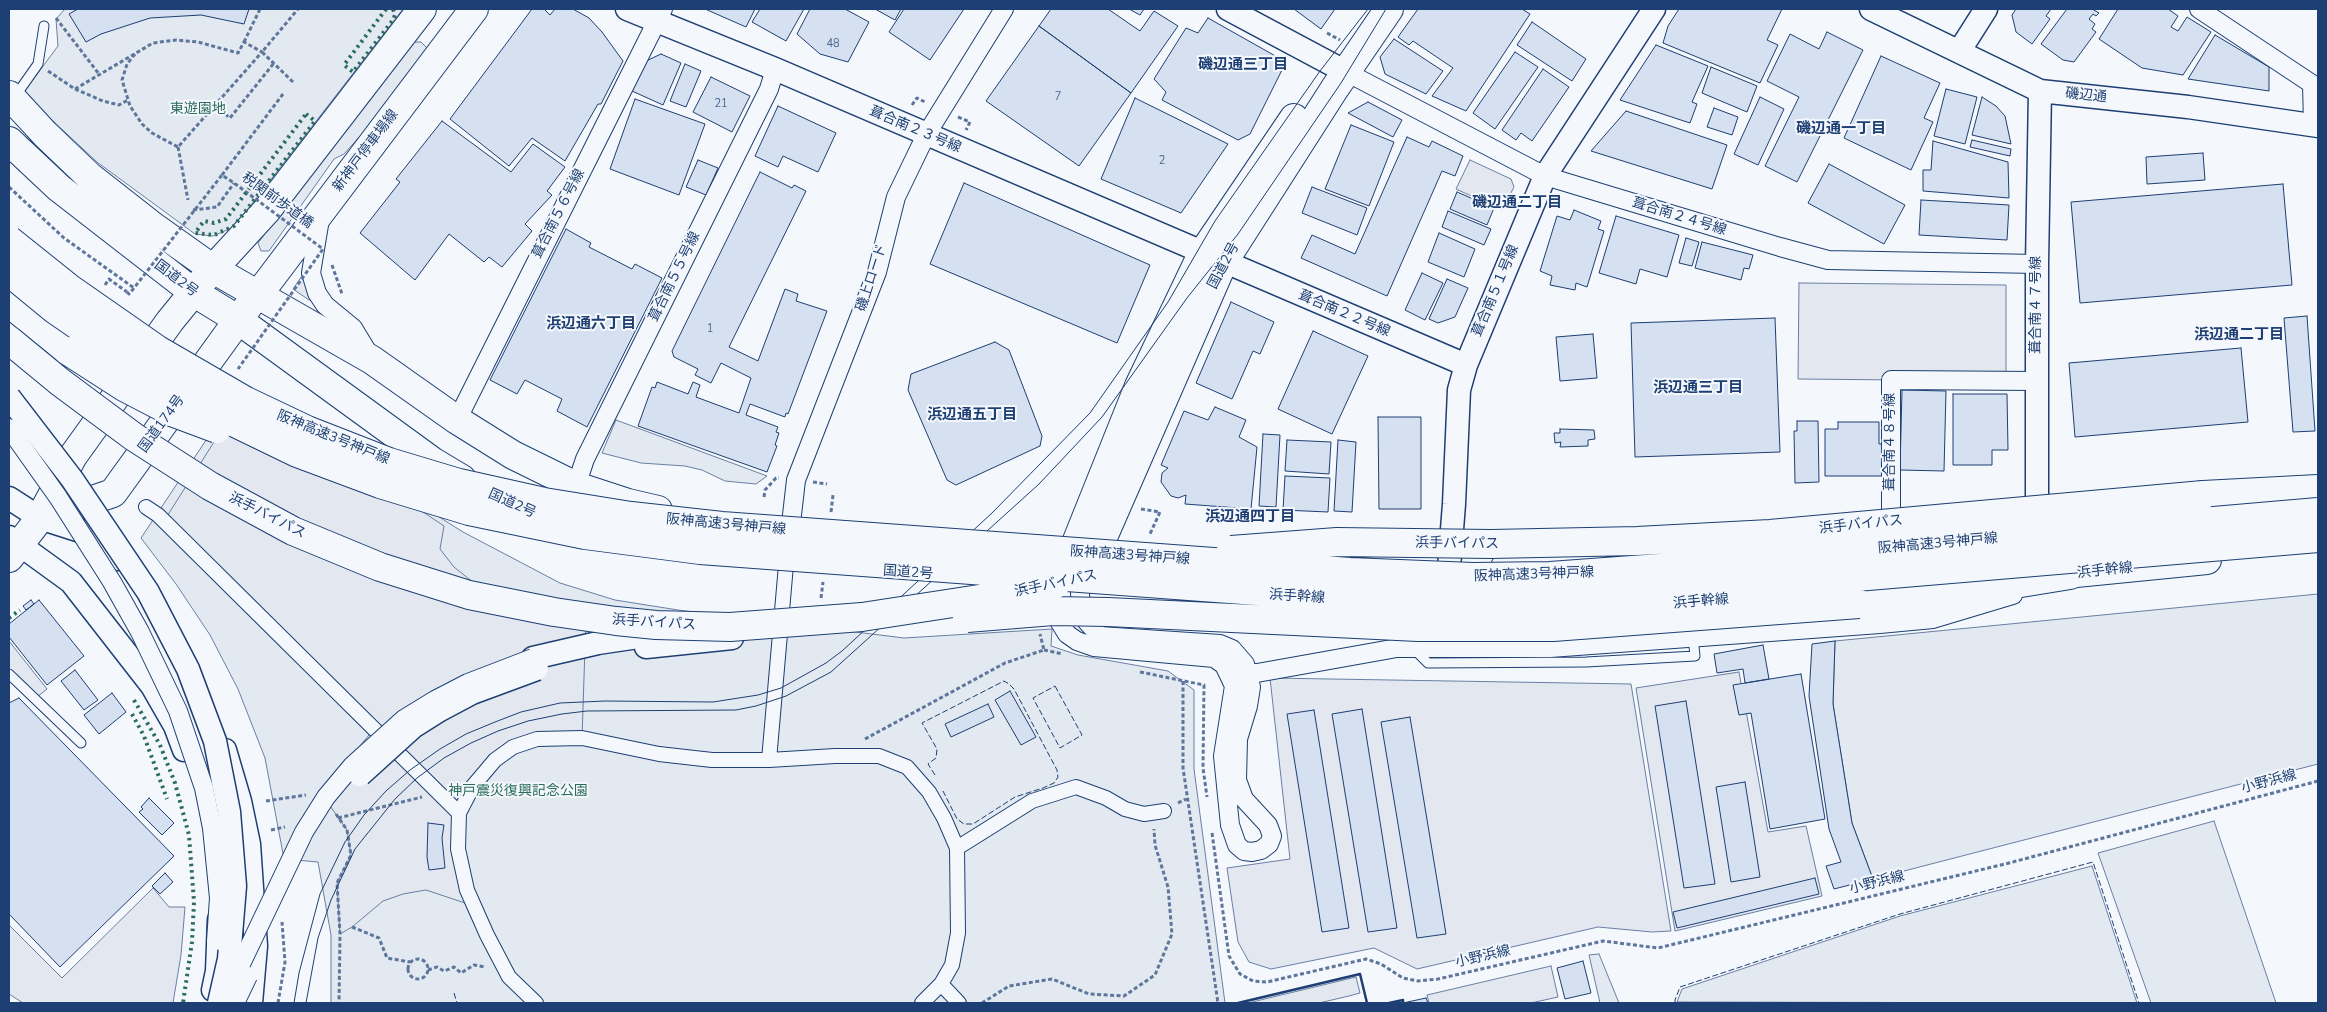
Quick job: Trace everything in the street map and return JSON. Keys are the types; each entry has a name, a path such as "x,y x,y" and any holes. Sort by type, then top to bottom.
{"main road":[{"path":"12,547 40,518 72,456 193,292 267,210 419,10 428,22 439,23 451,19 464,9"},
{"name":"新神戸停車場線","path":"258,295 474,9"},
{"name":"国道2号","path":"9,142 59,188 193,292 237,319 432,462 493,496 544,518 601,536 675,551 754,563 1071,583 1212,258 1338,68 1368,9"},
{"name":"国道2号","path":"1338,68 1389,9"},
{"name":"国道2号","path":"11,98 89,176 212,269 372,360 457,420 514,455 576,486 628,503 664,511 1088,544"},
{"path":"9,228 104,314"},
{"name":"阪神高速3号神戸線","path":"9,240 104,314 158,350 246,401 307,430 389,462 460,483 544,502 631,516 722,526 1350,572 1473,578 1550,576 1715,564 2318,512"},
{"name":"阪神高速3号神戸線","path":"9,272 68,320 142,370 233,422 297,454 380,484 469,511 585,536 700,550 1379,600 1572,600 2318,538"},
{"name":"国道174号","path":"40,518 113,492 237,319 258,295"},
{"path":"9,303 68,351 124,387 174,413 226,433 297,454"},
{"name":"浜手バイパス","path":"9,340 60,382 134,438 210,486 293,531 380,567 469,595 554,612 731,632 891,613 1018,593 1130,567 1228,550 1337,542 1491,544 1637,541 1770,534 2203,495 2318,489"},
{"name":"浜手バイパス","path":"9,351 56,390 130,445 205,493 289,539 368,571 466,602 553,620 656,635 731,632 808,634 1053,611 1118,612 1418,627 1553,628 1859,604 1948,595 2070,575"},
{"path":"1088,544 1449,573 1705,544 2038,520 2318,503"},
{"path":"2271,542 2318,549"},
{"name":"浜手幹線","path":"1071,583 1149,586 1445,608 1593,611 2070,575 2318,549"}],"street":[{"name":"葺合南２３号線","path":"627,9 659,15 775,69 1212,258"},
{"name":"磯上ロード","path":"786,565 796,480 877,272 896,197 926,135 1004,9"},
{"path":"1228,9 1338,68"},
{"name":"葺合南５１号線","path":"1445,608 1449,573 1459,390 1466,365 1545,176 1654,9"},
{"name":"磯辺通","path":"1872,9 1960,50 2040,91 2316,122"},
{"path":"1960,50 1986,9"},
{"path":"2199,9 2312,84 2316,122"},
{"name":"葺合南５６号線","path":"457,420 659,15"},
{"name":"葺合南２４号線","path":"1338,68 1545,176 1828,260 2037,264"},
{"name":"葺合南５５号線","path":"576,486 585,459 769,89 775,69"},
{"name":"葺合南４７号線","path":"2038,520 2037,264 2040,91"},
{"path":"322,209 311,273 317,293 325,305 353,328 372,360"},
{"name":"葺合南２２号線","path":"1212,258 1466,365"},
{"name":"葺合南４８号線","path":"1891,530 1891,380 2037,381"},
{"path":"9,397 72,479 148,592 188,669 216,741 229,812 235,886 229,959 221,1003"},
{"path":"9,428 58,497 112,582 162,676 192,749 204,788 212,828 219,898 216,940 205,1003"},
{"path":"9,498 40,518 96,536 117,556 170,640 212,720 228,759 240,801 249,844 256,946 251,1003"},
{"path":"146,507 158,515 459,813"},
{"path":"12,547 71,582 152,686 175,726 191,769 204,815 213,863 220,923 217,971 210,1003"},
{"path":"769,760 786,565"},
{"path":"1226,670 1248,674 1396,648 1550,648 1933,619 1974,608 2070,575"},
{"path":"1071,583 1080,593 1081,608 1087,622 1100,636 1220,644 1232,649 1245,664 1251,687 1248,706 1238,740 1237,780 1244,799 1268,824 1272,836 1269,844 1261,850 1252,852 1244,850 1237,845 1230,825 1223,756 1234,686 1226,670 1214,658 1094,647 1077,641 1067,634 1059,621 1055,602 1071,583"},
{"path":"221,1003 304,832 326,796 352,766 404,719 468,683 533,658 608,641 731,632"},
{"path":"235,1003 314,838 336,802 360,775 413,727 440,710 505,680 537,668 601,653 731,632"},
{"path":"536,1003 509,977 487,935 467,890 458,850 459,813 473,786 496,760 513,746 537,738 582,738 659,754 712,760 879,756 907,767 929,792 944,818 957,848 958,932 952,965 941,984 922,1003"},
{"path":"957,848 1032,801 1076,787 1106,798 1126,809 1144,814 1164,811"},
{"path":"941,984 959,1003"}],"lane":[{"path":"11,98 38,64 44,26"},
{"path":"9,674 81,743"}],"path":[{"path":"75,88 153,43 176,40 198,42 238,53 260,9"},
{"path":"178,147 298,9"},
{"path":"61,22 99,74"},
{"path":"244,42 262,52 293,82"},
{"path":"137,52 127,64 122,80 128,100 134,112 147,128 164,141 178,147"},
{"path":"214,106 230,118 274,63"},
{"path":"38,64 75,88 103,102 119,105 128,100"},
{"path":"222,175 283,94"},
{"path":"178,147 188,200"},
{"name":"税関前歩道橋","path":"127,292 129,294 134,288 222,175 234,183 323,249 238,368"},
{"path":"193,210 217,207 234,183"},
{"path":"9,188 64,238 134,288"},
{"path":"331,262 342,295"},
{"path":"764,497 765,490 776,478"},
{"path":"835,756 1005,663 1044,650 1039,632"},
{"path":"1183,681 1183,768 1186,799 1218,1003 1216,1003"},
{"name":"小野浜線","path":"1438,979 1603,941 1658,948 2009,863 2318,781"},
{"path":"329,819 439,793"},
{"path":"266,801 313,794"},
{"path":"1181,802 1186,799"},
{"path":"334,811 347,830 351,855 337,883 340,934 339,1003"},
{"path":"982,1003 1009,986 1052,979 1089,994 1124,996 1155,975 1172,934 1168,887 1155,846 1154,826 1164,811"},
{"path":"271,830 290,826"},
{"path":"352,927 378,938 388,958 410,962"},
{"path":"414,959 421,959 426,962 428,970 424,978 412,978 408,973 407,967 410,962 414,959"},
{"path":"278,1003 285,962"},
{"path":"428,970 437,967 444,971 454,967 461,973 474,965 488,968"}],"green space":[{"name":"東遊園地","path":"65,9 403,9 234,227 213,236 195,234 97,162 23,93 58,46 56,19"},
{"path":"411,42 421,42 428,49 389,109 344,154 334,159 269,251 261,251 258,243"},
{"path":"304,273 313,299 309,300 293,289"},
{"name":"神戸震災復興記念公園","path":"242,386 368,472 463,532 560,583 615,600 678,610 904,638 1052,629 1051,646 1078,655 1168,671 1194,690 1194,769 1225,1003 331,1003 331,935 318,862 284,859 265,758 238,689 210,635 176,584 141,538"},
{"path":"616,420 767,476 756,484 725,481 702,470 685,466 641,463 602,453"},
{"path":"2318,594 2318,764 1873,879 1852,823 1833,704 1835,641"},
{"path":"2214,821 2276,1003 2151,1003 2098,853"},
{"path":"2092,866 2137,1003 1677,1002 1682,989 1900,916"},
{"path":"1599,954 1619,1003 1600,1003 1589,955"}],"shaded area":[{"path":"1470,160 1511,179 1514,187 1502,210 1456,189"},
{"path":"1799,283 2006,285 2006,381 1798,379"},
{"path":"245,393 444,526 440,549 454,567 484,591 586,617 582,738 513,747 459,813 474,906 426,890 403,894 383,901 352,927 340,934 337,883 351,855 347,830 321,793 374,729 164,521"},
{"path":"9,641 47,689 37,697 9,670"},
{"path":"1739,672 1768,832 1806,826 1822,896 1675,931 1636,688"},
{"path":"1270,678 1631,684 1671,931 1652,932 1598,927 1417,969 1374,948 1271,969 1249,962 1238,942 1227,868 1290,859"},
{"path":"153,888 169,907 185,907 181,955 173,1003 23,1003 9,994 9,925 62,978"},
{"path":"1551,966 1558,997 1531,1003 1429,1003 1427,995"},
{"path":"1356,977 1360,993 1349,996 1319,1003 1248,1003"}],"building":[{"path":"78,9 249,9 244,24 201,15 150,18 101,34 86,42 69,14"},
{"path":"532,9 544,9 550,15 555,9 573,9 589,18 602,32 623,61 601,104 598,104 565,161 532,138 509,166 450,119"},
{"path":"705,9 755,9 746,27"},
{"path":"760,9 804,9 786,41 752,22"},
{"path":"810,9 845,9 869,22 848,62 820,54 797,34"},
{"path":"875,9 901,9 895,20"},
{"path":"904,9 964,9 930,60 889,32"},
{"path":"1051,9 1108,9 1140,31 1154,11 1178,26 1131,93 1039,26"},
{"path":"1129,9 1144,9 1140,15"},
{"path":"1294,9 1335,9 1321,29"},
{"path":"1418,9 1522,9 1530,14 1466,111 1432,96 1453,68 1413,41 1409,45 1398,37"},
{"path":"1679,9 1782,9 1767,40 1778,45 1760,83 1663,43 1668,26"},
{"path":"2016,9 2051,9 2046,16 2050,19 2032,44 2016,32 2012,15"},
{"path":"2067,9 2092,9 2099,13 2096,16 2093,14 2089,19 2095,24 2092,29 2096,32 2074,62 2063,60 2041,44"},
{"path":"2118,9 2168,9 2178,16 2171,27 2178,31 2187,17 2211,32 2183,75 2142,68 2099,39"},
{"path":"1208,18 1286,62 1250,134 1238,140 1162,100 1166,92 1154,79 1186,28 1198,33"},
{"path":"1532,22 1586,59 1572,81 1517,45"},
{"path":"1039,26 1131,93 1079,166 986,101"},
{"path":"1827,32 1863,50 1797,182 1765,166 1799,97 1767,81 1790,34 1819,49"},
{"path":"2215,35 2269,67 2269,91 2188,79"},
{"path":"1394,39 1443,71 1426,94 1385,74 1380,57"},
{"path":"1656,45 1708,66 1692,102 1697,104 1690,123 1620,100"},
{"path":"1515,52 1538,67 1495,129 1473,113"},
{"path":"661,54 681,63 663,105 632,91 644,62"},
{"path":"1881,56 1940,83 1924,118 1933,122 1911,170 1844,138"},
{"path":"685,64 701,71 686,107 670,101"},
{"path":"1711,67 1757,86 1747,112 1702,93"},
{"path":"1543,69 1569,87 1532,141 1521,133 1516,140 1502,130"},
{"path":"711,77 750,96 732,132 693,112"},
{"path":"1946,89 1977,97 1965,144 1934,136"},
{"path":"1760,97 1784,109 1758,165 1734,154"},
{"path":"1982,97 1996,106 2005,116 2011,144 1972,135"},
{"path":"1135,98 1228,144 1181,213 1101,179"},
{"path":"635,99 705,124 679,195 610,169"},
{"path":"1368,102 1402,120 1393,137 1348,113"},
{"path":"778,106 836,133 818,172 783,156 778,167 755,156"},
{"path":"1714,108 1738,117 1732,135 1707,127"},
{"path":"1626,111 1727,145 1712,189 1591,151"},
{"path":"442,121 511,172 533,144 565,167 547,191 552,195 525,224 532,231 502,267 489,257 484,262 449,234 415,280 360,233 400,182 396,179"},
{"path":"1351,125 1394,142 1369,206 1325,189"},
{"path":"1407,137 1429,147 1432,141 1463,156 1455,176 1442,171 1387,296 1301,258 1312,235 1355,254"},
{"path":"1972,140 2011,149 2010,156 1970,147"},
{"path":"1933,141 2008,162 2009,198 1923,191 1923,170 1931,170"},
{"path":"2203,153 2205,180 2147,184 2146,157"},
{"path":"698,160 718,168 706,195 686,187"},
{"path":"1829,164 1905,205 1884,244 1808,203"},
{"path":"760,172 792,188 794,185 806,191 729,347 758,361 785,289 798,294 796,301 827,311 788,414 786,413 785,417 750,404 746,415 778,427 776,432 779,433 775,445 777,446 767,472 638,426 652,387 655,388 657,382 688,394 693,382 700,385 696,397 739,413 751,378 721,363 711,383 695,375 698,369 674,357 672,351"},
{"path":"964,183 1150,265 1117,343 930,264"},
{"path":"2283,184 2292,285 2080,303 2071,202"},
{"path":"1312,187 1367,208 1357,235 1302,213"},
{"path":"1457,192 1494,208 1487,225 1450,209"},
{"path":"1921,200 2009,205 2007,240 1919,235"},
{"path":"1574,210 1601,221 1598,229 1604,231 1587,287 1576,283 1575,290 1550,285 1552,276 1540,271 1557,216 1570,220"},
{"path":"1448,211 1491,229 1484,245 1442,227"},
{"path":"1616,216 1679,235 1667,277 1640,269 1636,284 1599,273"},
{"path":"566,229 591,243 589,247 632,269 635,264 662,278 587,427 557,411 562,399 525,380 517,394 490,380"},
{"path":"1439,233 1475,249 1464,277 1428,262"},
{"path":"1686,238 1699,242 1692,266 1679,263"},
{"path":"1702,242 1753,255 1749,269 1744,268 1741,280 1695,268"},
{"path":"1422,273 1443,283 1425,320 1405,310"},
{"path":"1447,279 1468,288 1455,317 1438,323 1429,319"},
{"path":"1231,302 1274,322 1260,354 1253,351 1232,399 1196,383"},
{"path":"2307,316 2315,431 2293,432 2284,318"},
{"path":"1775,318 1780,452 1635,457 1631,323"},
{"path":"1313,331 1368,356 1332,434 1278,409"},
{"path":"1593,334 1597,378 1560,381 1556,337"},
{"path":"995,342 1009,350 1042,436 1040,446 956,485 947,480 908,390 911,374"},
{"path":"2241,348 2248,422 2075,437 2069,363"},
{"path":"1902,390 1946,391 1944,471 1900,470"},
{"path":"1953,394 2007,394 2008,450 1992,450 1992,465 1953,465"},
{"path":"1215,407 1246,420 1239,437 1257,447 1251,509 1185,504 1186,495 1178,498 1171,496 1161,482 1162,473 1168,468 1161,465 1184,411 1208,420"},
{"path":"1378,417 1421,417 1421,509 1379,509"},
{"path":"1797,421 1818,421 1819,482 1795,483 1794,431 1797,431"},
{"path":"1838,422 1879,422 1879,444 1884,444 1884,476 1825,476 1825,429 1838,429"},
{"path":"1560,429 1594,430 1595,439 1588,440 1588,446 1560,447 1561,442 1555,443 1554,433 1560,433"},
{"path":"1263,434 1280,435 1276,507 1259,506"},
{"path":"1287,440 1331,442 1329,474 1285,471"},
{"path":"1338,440 1356,442 1352,512 1334,511"},
{"path":"1285,476 1330,478 1328,512 1283,510"},
{"path":"31,600 34,604 26,610 23,606"},
{"path":"39,600 84,656 47,685 9,637 9,624"},
{"path":"1835,641 1833,704 1852,823 1873,879 1834,889 1826,866 1841,862 1829,829 1809,696 1812,644"},
{"path":"1763,645 1769,679 1745,683 1743,669 1717,673 1714,654"},
{"path":"75,670 98,700 84,710 61,681"},
{"path":"1801,674 1825,819 1770,829 1751,713 1739,715 1733,685"},
{"path":"1010,691 1036,737 1021,745 995,700"},
{"path":"112,693 126,712 99,734 84,715"},
{"path":"19,698 174,856 60,967 9,914 9,703"},
{"path":"1686,701 1715,884 1684,888 1655,706"},
{"path":"988,704 994,717 951,737 945,724"},
{"path":"1362,709 1397,928 1368,932 1332,714"},
{"path":"1314,710 1349,928 1322,932 1287,714"},
{"path":"1410,717 1446,934 1417,938 1381,722"},
{"path":"1745,782 1760,877 1731,882 1716,787"},
{"path":"149,798 174,823 162,835 139,812 143,809 141,807"},
{"path":"428,823 444,825 442,838 445,868 429,870 427,857"},
{"path":"165,873 173,882 160,894 152,886"},
{"path":"1815,878 1819,894 1677,928 1673,912"},
{"path":"1583,961 1591,993 1565,999 1557,968"},
{"path":"1426,998 1428,1003 1403,1003"}],"tram line":[{"path":"294,1003 299,973 320,894 345,842 364,815 386,791 410,770 466,734 521,712 560,703 605,701 713,702 758,695 781,688 826,663 842,651 992,513 1090,413 1168,302 1215,221 1320,71 1368,9"},
{"path":"306,1003 318,938 331,900 355,849 395,799 417,778 444,758 498,731 528,721 562,714 587,711 736,710 756,706 786,696 831,672 1039,484 1102,417 1187,298 1238,234 1341,83 1386,9"}],"hedge":[{"path":"386,9 344,65 353,72 393,20 395,15 393,9"},
{"path":"306,114 315,121 234,226 214,235 195,233 204,221 214,223 226,219 306,114"},
{"path":"9,618 20,610"},
{"path":"134,700 160,745 175,783 189,835 194,902 192,942 183,1003"},
{"path":"132,714 144,736 167,799"}],"fence":[{"path":"935,775 928,764 936,758 937,749 922,723 1004,681 1009,684 1014,689 1057,770 1058,777 1054,783 1015,797 973,824 964,824 957,819 943,791"},
{"path":"1055,686 1082,735 1060,748 1033,698 1055,686"},
{"path":"1675,1003 1680,987 1900,914 2093,862 2139,1003"},
{"path":"454,993 457,1003"}],"wall":[{"path":"1238,1003 1360,974 1367,1003"},
{"path":"1389,1003 1403,1000 1403,1003"}],"district":[{"name":"磯辺通三丁目","path":"1243,65"},
{"name":"磯辺通一丁目","path":"1841,129"},
{"name":"磯辺通二丁目","path":"1517,203"},
{"name":"浜辺通六丁目","path":"591,324"},
{"name":"浜辺通二丁目","path":"2239,335"},
{"name":"浜辺通三丁目","path":"1698,388"},
{"name":"浜辺通五丁目","path":"972,415"},
{"name":"浜辺通四丁目","path":"1250,517"}]}
